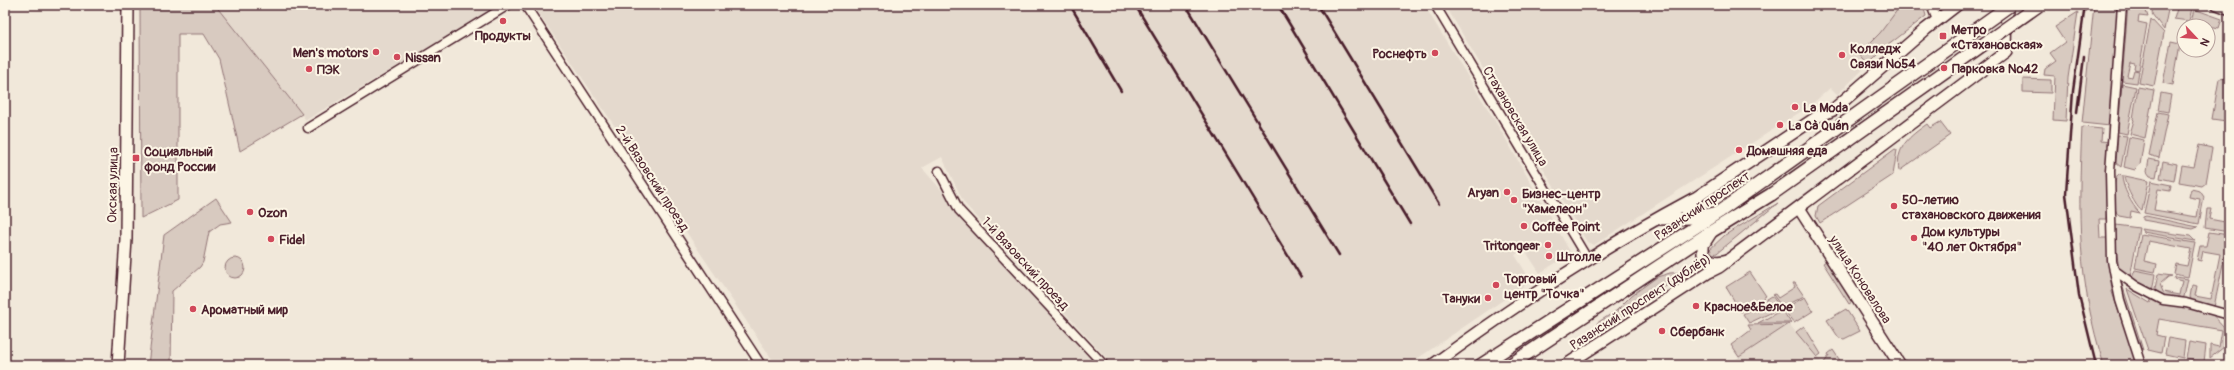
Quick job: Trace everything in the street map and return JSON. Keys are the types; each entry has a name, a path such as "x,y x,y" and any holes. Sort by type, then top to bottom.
{"main road":[{"name":"Окская улица","path":"118,365 126,239 128,5"},
{"path":"1433,365 1467,340 1588,260 1652,221 1694,198 1817,117 1833,110 1937,20 1957,5"},
{"path":"1510,365 1712,231 1772,194 2039,5"},
{"name":"Рязанский проспект","path":"1481,365 1719,212 2007,7"},
{"name":"Рязанский проспект (дублёр)","path":"1566,365 1729,260 2006,52 2007,7"},
{"path":"1691,218 1687,216 1686,211 1694,198"},
{"name":"улица Коновалова","path":"1799,208 1900,365"},
{"path":"1652,221 1663,218 1691,218 1719,212"},
{"path":"1712,231 1704,245 1703,254 1709,261 1719,262 1729,260"},
{"path":"1442,365 1467,340"}],"street":[{"path":"308,128 508,5"},
{"name":"2-й Вязовский проезд","path":"525,5 761,365"},
{"name":"Стахановская улица","path":"1435,5 1588,260"},
{"path":"1931,5 1937,20"},
{"path":"2122,5 2110,171 2114,270 2120,300 2141,365"},
{"path":"2216,5 2229,10"},
{"name":"1-й Вязовский проезд","path":"939,171 959,210 1104,365"},
{"path":"2114,270 2136,286 2163,300 2186,303 2229,315"}],"shaded area":[{"path":"140,5 215,5 302,114 240,151 219,59 204,34 178,34 178,200 141,218"},
{"path":"215,5 500,5 306,120"},
{"path":"533,5 1424,5 1500,129 1571,253 1540,273 1524,249 1515,255 1531,281 1408,365 1113,365 964,203 942,157 922,168 1095,365 776,365"},
{"path":"1445,5 1918,5 1894,39 1837,95 1830,88 1811,105 1594,245 1587,242"},
{"path":"1901,5 1923,5 1926,16 1887,46 1869,64 1859,54 1880,33"},
{"path":"2094,5 2120,5 2110,126 2082,123"},
{"path":"2128,5 2144,5 2148,17 2139,16 2138,22 2147,24 2139,70 2134,69 2135,64 2130,63 2127,76 2132,77 2134,70 2139,71 2137,83 2122,81"},
{"path":"2153,5 2169,5 2164,30 2152,14"},
{"path":"2178,5 2192,8 2190,18 2174,19"},
{"path":"2194,9 2222,19 2219,28 2216,27 2216,18 2192,18"},
{"path":"2078,12 2068,78 2066,121 2053,120 2055,76 2044,75 2045,69 2056,61 2050,53 2065,42 2055,27"},
{"path":"2151,19 2164,33 2154,86 2139,83"},
{"path":"2171,42 2176,43 2176,58 2178,58 2173,85 2163,83"},
{"path":"2023,79 2051,80 2051,93 2023,92"},
{"path":"2219,79 2229,79 2226,121 2212,119"},
{"path":"2122,84 2136,87 2127,134 2118,132"},
{"path":"2138,87 2154,90 2145,138 2130,134 2134,120"},
{"path":"2161,93 2171,95 2168,112 2158,110"},
{"path":"2158,112 2168,114 2159,158 2149,155"},
{"path":"1940,122 1950,135 1899,171 1899,155 1905,143 1927,124 1930,128"},
{"path":"2082,127 2102,129 2101,141 2109,142 2106,219 2099,219 2100,238 2107,238 2112,292 2137,365 2104,365 2095,334 2084,276 2081,247 2080,189"},
{"path":"2118,135 2127,136 2121,167 2116,163"},
{"path":"2129,137 2144,140 2140,165 2135,170 2124,167"},
{"path":"2199,145 2212,148 2206,183 2202,186 2179,182 2182,165 2194,167"},
{"path":"1895,149 1897,150 1893,175 1820,223 1816,216 1818,206"},
{"path":"2149,159 2159,161 2156,177 2150,176 2147,172"},
{"path":"2163,161 2177,164 2174,181 2160,178"},
{"path":"2119,175 2122,176 2122,180 2131,201 2140,213 2131,211 2130,218 2119,216 2115,208 2114,188 2115,182"},
{"path":"2124,176 2148,181 2142,211 2131,195"},
{"path":"2151,181 2171,185 2170,191 2158,189 2154,210 2197,217 2200,199 2189,197 2191,189 2200,191 2204,197 2199,224 2144,213"},
{"path":"216,198 232,222 220,224 209,232 203,262 200,267 172,291 171,365 148,365 164,235"},
{"path":"1778,203 1717,253 1713,254 1710,249 1725,235"},
{"path":"2207,209 2211,209 2209,219 2225,222 2227,214 2229,214 2229,232 2205,228"},
{"path":"2146,216 2198,227 2193,229 2143,220 2143,217"},
{"path":"2116,225 2139,228 2130,277 2119,268 2115,243"},
{"path":"2141,229 2190,236 2195,241 2143,232"},
{"path":"2209,232 2229,235 2214,307 2192,301 2190,297 2192,285 2197,286 2195,296 2211,299 2220,254 2203,251 2201,261 2197,260 2200,246 2206,246"},
{"path":"2141,234 2195,243 2188,277 2174,274 2176,264 2187,266 2191,249 2148,241 2144,261 2157,264 2155,272 2135,268"},
{"path":"235,258 242,261 245,268 242,275 235,278 228,275 225,268 228,261"},
{"path":"1826,261 1850,298 1852,302 1849,304 1823,263"},
{"path":"2135,270 2155,274 2152,292 2132,278"},
{"path":"1689,272 1691,276 1677,286 1677,279 1626,312 1619,308 1632,295 1657,277 1670,273"},
{"path":"1750,272 1766,296 1741,312 1726,287"},
{"path":"2158,274 2172,276 2168,277 2160,284 2163,292 2179,295 2182,281 2174,279 2175,277 2188,279 2184,297 2180,299 2173,299 2154,293"},
{"path":"2121,281 2143,350 2139,346 2124,301"},
{"path":"1793,283 1795,283 1804,296 1782,307 1773,295 1775,294 1778,298 1795,287"},
{"path":"2127,289 2150,303 2152,298 2163,303 2209,311 2227,330 2224,347 2210,358 2210,345 2219,347 2222,330 2159,319 2156,335 2164,337 2161,353 2148,350"},
{"path":"1772,296 1781,308 1749,323 1743,314"},
{"path":"1805,297 1813,311 1794,323 1783,309"},
{"path":"1619,308 1617,311 1623,315 1621,323 1604,334 1597,323"},
{"path":"1846,309 1860,331 1844,339 1839,338 1827,320"},
{"path":"1782,310 1791,323 1758,323"},
{"path":"1789,324 1822,363 1819,365 1727,365"},
{"path":"1789,324 1739,357 1731,345 1751,330 1748,325"},
{"path":"1804,326 1821,354 1817,357 1796,332"},
{"path":"2168,338 2185,341 2183,358 2165,354"},
{"path":"2189,342 2206,345 2204,362 2186,359"},
{"path":"1833,350 1843,365 1823,364 1829,356 1828,354"}],"railway":[{"path":"1070,5 1121,91"},
{"path":"1135,5 1301,277"},
{"path":"1186,5 1339,255"},
{"path":"1278,5 1410,224"},
{"path":"1318,5 1439,204"},
{"path":"2085,5 2073,91 2066,194 2079,295 2096,365"},
{"path":"2077,112 2084,57"}],"place":[{"name":"Продукты","path":"503,21"},
{"name":"Метро «Стахановская»","path":"1943,36"},
{"name":"Men's motors","path":"376,52"},
{"name":"Роснефть","path":"1435,53"},
{"name":"Колледж Связи №54","path":"1842,55"},
{"name":"Nissan","path":"397,57"},
{"name":"Парковка №42","path":"1944,68"},
{"name":"ПЭК","path":"309,69"},
{"name":"La Moda","path":"1795,107"},
{"name":"La Cà Quán","path":"1780,125"},
{"name":"Домашняя еда","path":"1739,150"},
{"name":"Социальный фонд России","path":"136,158"},
{"name":"Aryan","path":"1507,192"},
{"name":"Бизнес-центр \"Хамелеон\"","path":"1514,200"},
{"name":"50-летию стахановского движения","path":"1894,206"},
{"name":"Ozon","path":"250,212"},
{"name":"Coffee Point","path":"1524,226"},
{"name":"Дом культуры \"40 лет Октября\"","path":"1914,238"},
{"name":"Fidel","path":"271,239"},
{"name":"Tritongear","path":"1548,245"},
{"name":"Штолле","path":"1549,256"},
{"name":"Торговый центр \"Точка\"","path":"1496,285"},
{"name":"Тануки","path":"1488,298"},
{"name":"Красное&Белое","path":"1696,306"},
{"name":"Ароматный мир","path":"193,309"},
{"name":"Сбербанк","path":"1662,331"}]}
